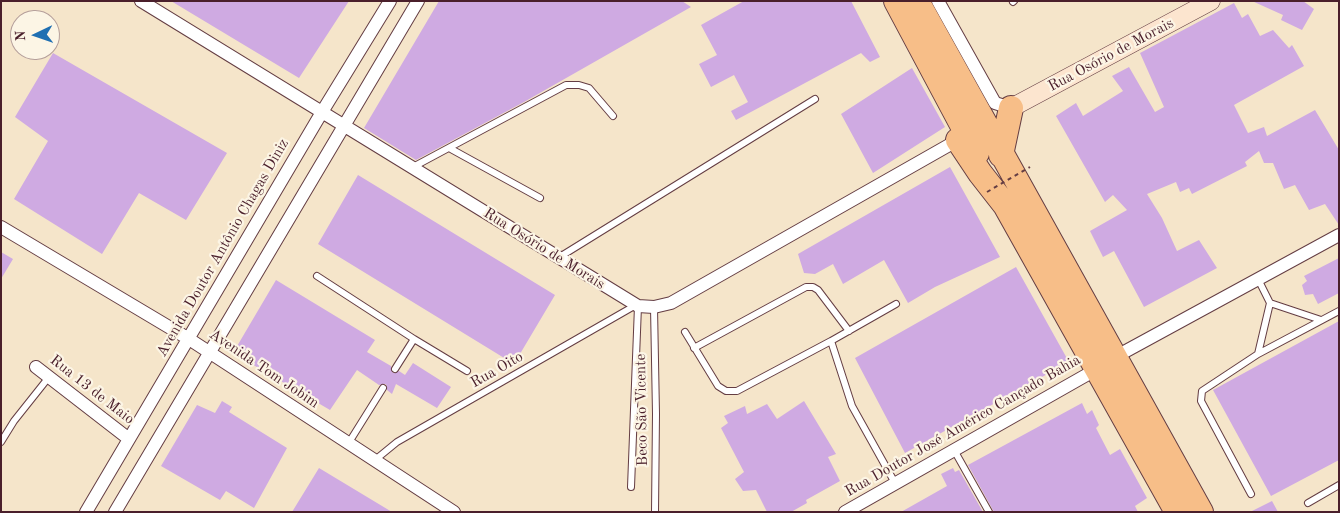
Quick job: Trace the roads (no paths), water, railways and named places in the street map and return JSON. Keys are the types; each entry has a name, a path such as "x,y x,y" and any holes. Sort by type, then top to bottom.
{"highway":[{"path":"896,1 996,199"},
{"path":"917,1 1001,155 1106,363 1178,512"},
{"path":"1001,155 1011,108"},
{"path":"958,140 1106,363 1201,512"}],"street":[{"name":"Rua Osório de Morais","path":"141,1 637,306 654,307 671,303 958,140"},
{"name":"Avenida Doutor Antônio Chagas Diniz","path":"86,512 322,112 390,1"},
{"path":"115,512 418,1"},
{"path":"884,1 958,140"},
{"path":"938,1 995,103 1011,108"},
{"name":"Rua Osório de Morais","path":"1011,108 1208,2"},
{"name":"Avenida Tom Jobim","path":"1,227 189,339 454,512"},
{"name":"Rua Doutor José Américo Cançado Bahia","path":"845,512 1106,363 1339,235"},
{"name":"Rua 13 de Maio","path":"36,367 129,439"}],"lane":[{"path":"412,168 451,149 566,85 579,84 589,88 613,116"},
{"path":"558,258 815,99"},
{"path":"451,149 540,198"},
{"path":"317,276 467,371"},
{"path":"1258,279 1270,303 1258,354"},
{"path":"694,348 806,287 813,287 818,290 849,331"},
{"path":"1270,303 1321,320"},
{"path":"685,332 718,386 726,391 737,391 896,304"},
{"path":"631,487 637,306"},
{"name":"Rua Oito","path":"374,461 397,442 637,306"},
{"name":"Beco São Vicente","path":"654,307 655,512"},
{"path":"1251,494 1201,401 1202,391 1258,354 1339,311"},
{"path":"395,369 414,339"},
{"path":"831,341 852,406 895,483"},
{"path":"1,442 14,421 49,377"},
{"path":"348,444 383,388"},
{"path":"954,450 989,512"},
{"path":"1308,503 1339,485"}]}
